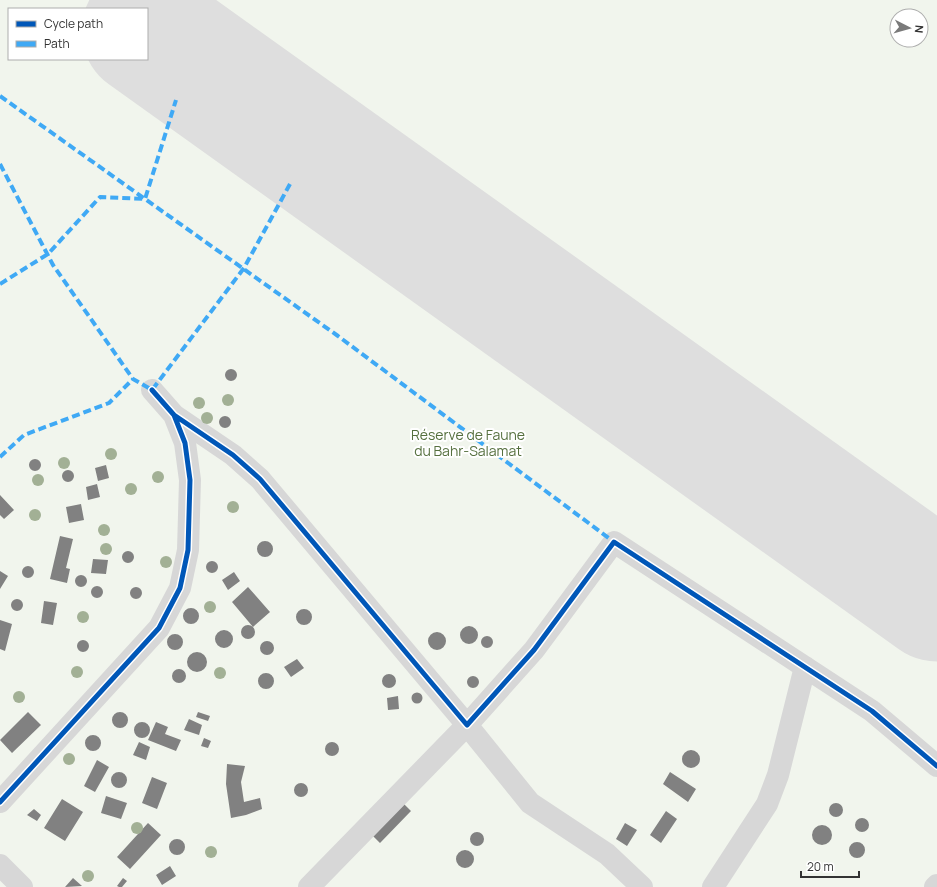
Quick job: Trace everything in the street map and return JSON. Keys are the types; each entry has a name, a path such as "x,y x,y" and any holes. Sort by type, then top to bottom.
{"street":[{"path":"152,390 174,415 233,455 260,479 467,725 530,803 607,854 642,887"},
{"path":"0,802 159,628 180,588 188,550 190,480 185,443 174,415"},
{"path":"309,887 467,725 534,650 614,542 872,711 937,766"},
{"path":"713,887 767,804 778,775 805,667"},
{"path":"0,865 22,887"}],"green space":[{"name":"Réserve de Faune du Bahr-Salamat","path":"0,0 937,0 937,887 0,887"}],"building":[{"path":"229,369 233,369 237,375 233,381 229,381 225,377 225,373"},
{"path":"223,416 227,416 231,422 227,428 223,428 219,424 219,420"},
{"path":"33,459 37,459 41,465 37,471 33,471 29,467 29,463"},
{"path":"106,465 109,478 98,481 95,468"},
{"path":"66,470 70,470 74,476 70,482 66,482 62,478 62,474"},
{"path":"97,484 100,497 88,500 86,487"},
{"path":"0,495 14,510 4,519 0,515"},
{"path":"81,504 84,520 69,523 66,507"},
{"path":"60,536 73,539 66,568 70,569 67,583 50,579"},
{"path":"265,541 272,546 273,549 268,556 265,557 258,552 257,549 262,542"},
{"path":"126,551 130,551 134,557 130,563 126,563 122,559 122,555"},
{"path":"93,559 108,560 106,574 91,573"},
{"path":"210,561 214,561 218,567 214,573 210,573 206,569 206,565"},
{"path":"26,566 30,566 34,572 30,578 26,578 22,574 22,570"},
{"path":"0,571 8,576 0,589"},
{"path":"234,572 240,581 228,590 222,580"},
{"path":"79,575 83,575 87,581 83,587 79,587 75,583 75,579"},
{"path":"95,586 99,586 103,592 99,598 95,598 91,594 91,590"},
{"path":"134,587 138,587 142,593 138,599 134,599 130,595 130,591"},
{"path":"248,587 270,612 253,627 232,602"},
{"path":"15,599 19,599 23,605 19,611 15,611 11,607 11,603"},
{"path":"44,601 57,603 53,625 41,623"},
{"path":"188,608 194,608 199,613 197,622 194,624 188,624 183,619 183,613"},
{"path":"304,609 310,611 312,617 310,623 304,625 298,623 296,617 298,611"},
{"path":"0,620 12,624 5,651 0,649"},
{"path":"248,625 253,627 255,632 253,637 248,639 243,637 241,632 243,627"},
{"path":"469,626 475,629 478,635 475,641 469,644 463,641 460,635 463,629"},
{"path":"224,630 230,633 233,639 230,645 224,648 218,645 215,639 218,633"},
{"path":"437,632 443,635 446,641 443,647 437,650 431,647 428,641 431,635"},
{"path":"175,634 181,636 183,642 181,648 175,650 169,648 167,642 169,636"},
{"path":"489,636 492,637 492,647 485,648 482,647 481,640 482,637"},
{"path":"81,640 85,640 89,646 85,652 81,652 77,648 77,644"},
{"path":"267,641 272,643 274,648 272,653 267,655 262,653 260,648 262,643"},
{"path":"197,652 204,655 207,662 204,669 197,672 190,669 187,662 190,655"},
{"path":"297,659 304,668 291,677 284,667"},
{"path":"179,669 184,671 186,676 184,681 179,683 174,681 172,676 174,671"},
{"path":"266,673 272,675 274,681 272,687 266,689 260,687 258,681 260,675"},
{"path":"389,674 394,676 396,681 394,686 389,688 384,686 382,681 384,676"},
{"path":"471,676 475,676 479,682 475,688 471,688 467,684 467,680"},
{"path":"415,693 419,693 421,694 421,702 415,703 412,700 412,696"},
{"path":"398,696 399,709 388,710 387,698"},
{"path":"28,712 41,725 12,753 0,740"},
{"path":"120,712 127,717 128,720 123,727 120,728 113,723 112,720 117,713"},
{"path":"198,712 210,716 208,721 196,717"},
{"path":"189,719 202,725 199,735 184,730"},
{"path":"142,722 149,727 150,730 145,737 142,738 135,733 134,730 139,723"},
{"path":"156,722 168,727 165,734 181,740 176,751 148,740"},
{"path":"93,735 100,740 101,743 96,750 93,751 86,746 85,743 90,736"},
{"path":"204,738 211,741 208,748 201,746"},
{"path":"139,742 150,747 146,760 133,755"},
{"path":"329,742 335,742 339,746 339,752 335,756 329,756 325,752 325,746"},
{"path":"691,750 697,753 700,759 697,765 691,768 685,765 682,759 685,753"},
{"path":"97,760 109,767 95,792 84,786"},
{"path":"227,764 245,766 241,782 244,802 260,798 262,809 246,815 231,818 226,784"},
{"path":"119,772 126,777 127,780 122,787 119,788 112,783 111,780 116,773"},
{"path":"670,772 696,789 688,802 663,784"},
{"path":"152,777 167,783 157,809 142,803"},
{"path":"298,783 304,783 308,787 308,793 304,797 298,797 294,793 294,787"},
{"path":"106,796 127,803 121,819 101,813"},
{"path":"62,799 83,812 65,841 44,828"},
{"path":"401,801 411,811 380,843 370,833"},
{"path":"833,803 839,803 843,807 843,813 839,817 833,817 829,813 829,807"},
{"path":"34,809 41,815 37,821 27,815"},
{"path":"666,811 677,819 661,843 650,835"},
{"path":"859,818 865,818 869,822 869,828 865,832 859,832 855,828 855,822"},
{"path":"148,823 161,835 130,869 117,857"},
{"path":"625,823 637,830 627,846 616,839"},
{"path":"822,825 829,828 832,835 829,842 822,845 815,842 812,835 815,828"},
{"path":"474,832 480,832 484,836 484,842 480,846 474,846 470,842 470,836"},
{"path":"177,839 184,844 185,847 180,854 177,855 170,850 169,847 174,840"},
{"path":"854,842 860,842 865,847 863,856 860,858 854,858 849,853 849,847"},
{"path":"465,850 471,853 474,859 471,865 465,868 459,865 456,859 459,853"},
{"path":"170,866 176,876 162,885 156,875"},
{"path":"73,878 82,886 65,887"},
{"path":"123,878 127,881 122,887 117,886"}],"runway":[{"path":"148,32 937,596"}],"marked path":[{"path":"0,96 338,336 614,542"},
{"path":"0,284 48,254 100,197 145,199 176,100"},
{"path":"0,164 53,265 133,379 152,390 244,268 290,184"},
{"path":"0,457 24,435 109,403 133,379"}],"cycle path":[{"path":"0,802 159,628 180,588 188,550 190,480 185,443 174,415 152,390"},
{"path":"174,415 233,455 260,479 467,725 534,650 614,542 872,711 937,766"}]}
